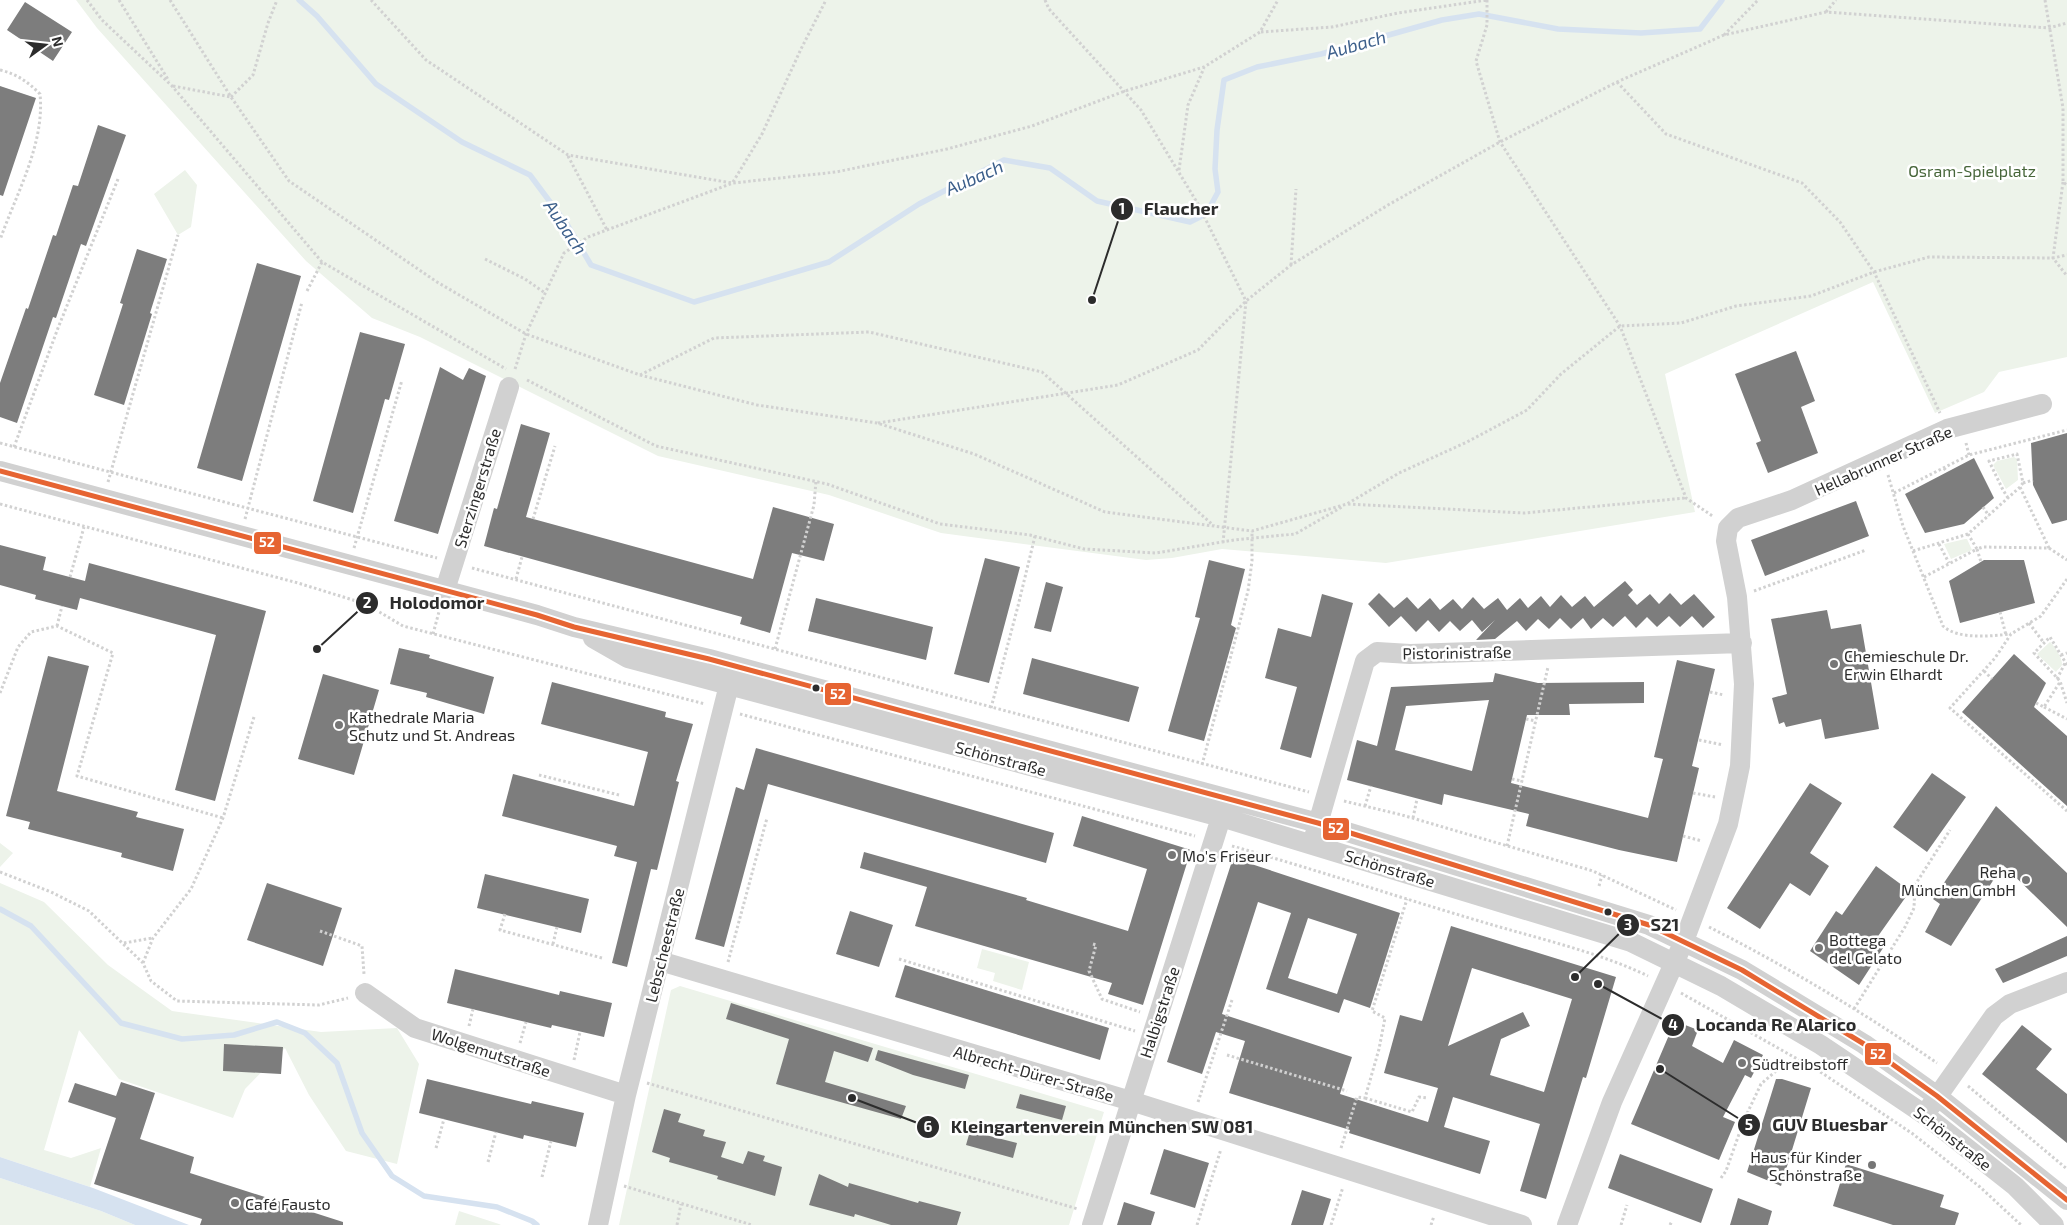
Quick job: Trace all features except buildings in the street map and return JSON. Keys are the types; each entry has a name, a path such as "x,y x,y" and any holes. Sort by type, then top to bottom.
{"street":[{"name":"Sterzingerstraße","path":"444,590 511,380"},
{"name":"Hellabrunner Straße","path":"1728,528 1738,518 1792,500 1947,429 2042,404"},
{"name":"Schönstraße","path":"0,471 350,564 574,627 734,666 1224,808 1312,844 1631,942 1721,986 1821,1045 1925,1115 2015,1186 2054,1225"},
{"path":"1567,1225 1612,1102 1684,941 1728,824 1740,766 1744,684 1737,597 1726,541 1728,528"},
{"name":"Schönstraße","path":"574,627 628,658 729,686 1224,808 1318,823 1649,926 1742,970 1864,1044 1937,1096 2067,1200"},
{"name":"Pistorinistraße","path":"1312,844 1365,661 1377,652 1410,654 1742,643"},
{"name":"Lebscheestraße","path":"598,1225 626,1095 734,666"},
{"name":"Halbigstraße","path":"1092,1225 1224,808"},
{"name":"Albrecht-Dürer-Straße","path":"660,961 1131,1101 1522,1225"},
{"path":"1925,1115 1994,1016 2005,1007 2067,982"},
{"name":"Wolgemutstraße","path":"365,993 415,1028 626,1095"}],"path":[{"path":"87,0 102,20 172,86 322,262 511,380 656,446 816,482 940,524 1035,536 1084,549 1156,554 1295,534 1399,473 1467,442 1526,410 1561,374 1620,326 1681,323 1736,306 1811,296 1874,272 1929,258 2053,258 2067,255"},
{"path":"119,0 172,86 231,97"},
{"path":"170,0 231,97 289,181 437,282 526,334 640,375 757,405 877,423 974,454 1105,512 1224,528 1252,531 1347,504 1524,513 1686,498"},
{"path":"231,97 253,75 268,22 277,0"},
{"path":"371,0 426,60 568,155 733,183"},
{"path":"733,183 762,134 826,0"},
{"path":"1045,0 1049,9 1142,110 1198,204 1246,301 1223,543"},
{"path":"1260,32 1278,0"},
{"path":"511,380 526,334 564,253 588,237 733,183 836,172 947,148 1032,126 1125,91 1204,67 1260,32 1332,27 1398,13 1487,0 1487,25 1476,61 1500,142 1620,326 1686,498 1728,528"},
{"path":"1724,35 1758,0"},
{"path":"1826,12 1836,0"},
{"path":"2046,0 2048,28 2063,108 2063,182 2053,258 2067,276"},
{"path":"877,423 1118,385 1198,350 1246,301 1291,265 1388,205 1500,142 1617,82 1724,35 1826,12 2048,28 2067,23"},
{"path":"1179,170 1188,105 1204,67"},
{"path":"0,70 13,73 30,84 40,94 42,113 31,158 0,240"},
{"path":"1617,82 1666,134 1802,183 1840,222 1874,272 1947,429"},
{"path":"568,155 607,230"},
{"path":"14,447 58,328 118,178"},
{"path":"2063,182 2067,185"},
{"path":"1291,265 1296,189"},
{"path":"111,472 178,235"},
{"path":"485,258 525,279 545,293"},
{"path":"307,291 322,262"},
{"path":"251,497 302,302"},
{"path":"640,375 714,338 869,332 1042,372 1068,393 1214,526"},
{"path":"350,564 402,380"},
{"path":"1894,493 1969,456 2067,430"},
{"path":"0,443 453,563"},
{"path":"533,519 555,446"},
{"path":"2008,498 1989,461 2017,454 2023,483"},
{"path":"1883,459 1903,526 1938,618 1949,632 1983,636 2011,634 2040,616 2067,579"},
{"path":"1944,468 1947,472"},
{"path":"1913,551 1968,534 2020,488 2023,483 2033,480"},
{"path":"775,649 814,504 816,482"},
{"path":"2020,488 2050,548 2067,560"},
{"path":"0,504 315,588 366,604 403,626 724,709 1306,867 1584,951 1632,968 1822,1073 1914,1134 1980,1187 2021,1225"},
{"path":"1983,507 1989,516"},
{"path":"70,577 84,527"},
{"path":"1202,765 1248,591 1252,561 1252,531"},
{"path":"1968,534 1977,549 1981,562"},
{"path":"990,708 1035,536"},
{"path":"1939,544 1949,563"},
{"path":"1924,577 1982,547 2050,548"},
{"path":"1737,597 1866,550"},
{"path":"516,579 522,557"},
{"path":"433,634 444,590"},
{"path":"57,626 62,606"},
{"path":"2000,612 2006,635"},
{"path":"2029,623 2044,643"},
{"path":"0,693 18,647 31,632 57,626 113,654 77,776 223,818"},
{"path":"2011,634 1984,671 1950,708 2067,811"},
{"path":"2044,707 2059,680 2066,664 2050,637 2034,653 2059,680 2067,703"},
{"path":"1507,846 1552,649"},
{"path":"2061,655 2067,653"},
{"path":"791,660 793,654"},
{"path":"836,672 837,666"},
{"path":"1984,671 1992,679"},
{"path":"2036,703 2067,719"},
{"path":"143,963 153,938 192,889 223,818 254,717"},
{"path":"780,725 781,718"},
{"path":"1526,719 1536,721"},
{"path":"539,775 618,795"},
{"path":"1512,779 1522,781"},
{"path":"1366,806 1371,786"},
{"path":"1413,818 1417,799"},
{"path":"729,958 767,818"},
{"path":"1854,1009 1905,927 1914,908 1915,885 1950,830"},
{"path":"0,872 51,892 89,911 143,963 152,981 177,1001 319,1006 365,993 362,946 320,931"},
{"path":"1599,886 1602,875"},
{"path":"1648,904 1650,898"},
{"path":"1365,1098 1385,1018 1372,1011 1407,899"},
{"path":"505,914 500,930 602,958"},
{"path":"553,944 557,927"},
{"path":"124,943 153,938"},
{"path":"1093,944 1096,946 1089,971 1102,999 1144,1013"},
{"path":"899,959 1139,1033"},
{"path":"1192,1120 1232,1000"},
{"path":"570,1077 580,1032"},
{"path":"1227,1055 1347,1091"},
{"path":"1721,1178 1726,1171 1744,1120 1761,1084 1784,1064"},
{"path":"650,1084 1074,1208"},
{"path":"1341,1149 1357,1097 1412,1112 1419,1097 1428,1098"},
{"path":"436,1148 444,1119"},
{"path":"488,1162 496,1132"},
{"path":"542,1177 551,1141"},
{"path":"1197,1225 1220,1154"},
{"path":"626,1187 752,1225"},
{"path":"1331,1225 1342,1190"},
{"path":"677,1225 681,1204"},
{"path":"1621,1225 1627,1204"},
{"path":"1431,1225 1434,1217"}],"green space":[{"name":"Osram-Spielplatz","path":"76,0 2067,0 2067,357 1999,372 1984,392 1935,413 1873,282 1665,374 1695,512 1386,563 1222,549 1172,558 1146,560 941,533 829,495 658,456 420,337 372,318 306,261 97,28"},
{"path":"185,170 197,185 191,227 178,235 154,194"},
{"path":"2014,457 2017,459 2018,480 2006,489 1993,465 1997,461"},
{"path":"1967,539 1972,550 1951,559 1944,544"},
{"path":"2050,642 2058,652 2062,662 2062,665 2056,672 2037,654"},
{"path":"0,843 13,853 0,867"},
{"path":"0,883 44,902 108,965 172,1011 321,1032 397,1028 419,1064 397,1164 346,1151 309,1095 285,1048 245,1089 233,1118 119,1079 79,1030 44,1150 71,1158 101,1148 90,1187 0,1157"},
{"path":"982,949 1029,962 1022,990 993,981 995,973 977,968"},
{"path":"680,986 1104,1112 1069,1225 619,1225 671,990"},
{"path":"0,1178 101,1211 135,1225 0,1225"},
{"path":"459,1211 499,1224 501,1225 455,1225"}],"water":[{"path":"0,1157 93,1188 189,1225 135,1225 101,1211 0,1178"}],"waterway":[{"name":"Aubach","path":"299,0 317,16 376,84 462,142 530,175 568,226 591,265 694,302 829,262 919,204 1004,160 1050,168 1097,201 1190,222 1206,214 1218,192 1215,169 1217,130 1224,80 1257,67 1321,54 1442,20 1479,14 1558,29 1641,33 1700,29 1722,0"},
{"path":"0,909 31,926 121,1023 182,1039 234,1035 277,1022 305,1033 337,1063 362,1133 392,1176 424,1196 497,1207 532,1221 537,1225"}],"transit line":[{"name":"52","path":"0,471 537,615 574,627 709,659 1318,823 1649,925 1742,970 1864,1044 1937,1096 2067,1200"}],"place":[{"name":"Flaucher","path":"1092,300"},
{"name":"Holodomor","path":"317,649"},
{"name":"Chemieschule Dr. Erwin Elhardt","path":"1834,664"},
{"name":"Kathedrale Maria Schutz und St. Andreas","path":"339,725"},
{"name":"Mo's Friseur","path":"1172,855"},
{"name":"Reha München GmbH","path":"2026,880"},
{"name":"Bottega del Gelato","path":"1819,948"},
{"name":"S21","path":"1575,977"},
{"name":"Locanda Re Alarico","path":"1598,984"},
{"name":"Südtreibstoff","path":"1742,1063"},
{"name":"GUV Bluesbar","path":"1660,1069"},
{"name":"Kleingartenverein München SW 081","path":"852,1098"},
{"name":"Haus für Kinder Schönstraße","path":"1872,1165"},
{"name":"Café Fausto","path":"235,1203"}]}
